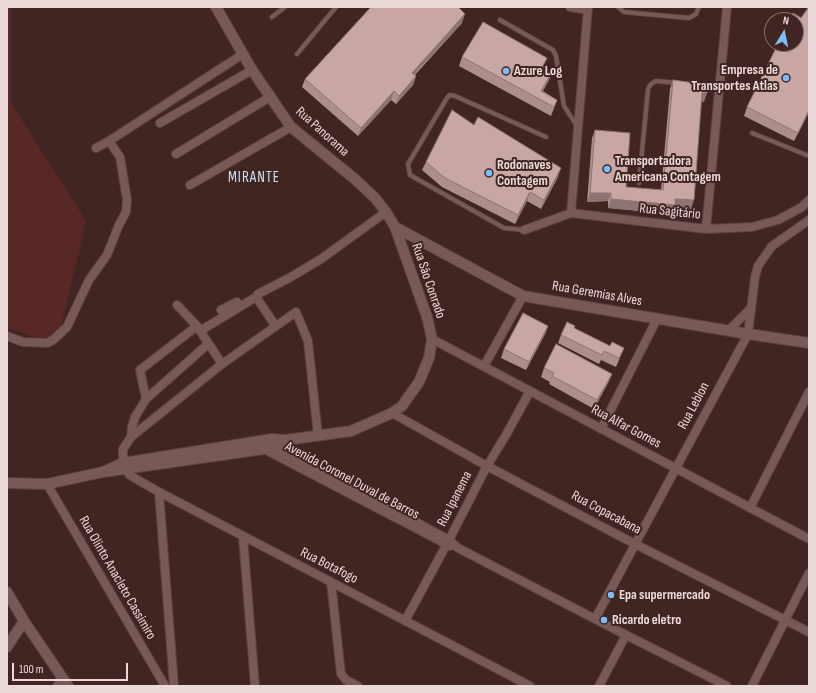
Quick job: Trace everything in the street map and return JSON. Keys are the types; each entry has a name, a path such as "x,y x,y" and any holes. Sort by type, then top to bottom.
{"street":[{"name":"Rua Panorama","path":"216,7 252,70 291,127 356,180 375,198 395,227"},
{"path":"570,7 588,9 571,214"},
{"path":"706,229 727,7"},
{"path":"96,148 243,54"},
{"path":"160,123 252,70"},
{"path":"176,154 270,97"},
{"path":"190,185 291,127"},
{"path":"7,336 23,342 47,342 53,340 67,327 89,280 107,255 126,212 127,200 120,157 109,141"},
{"name":"Rua Sagitário","path":"524,230 571,214 706,229 752,227 778,220 802,207 809,200"},
{"path":"146,399 140,370 198,329 321,259 386,212"},
{"name":"Rua Leblon","path":"595,619 748,334 755,277 758,266 772,246 809,220"},
{"name":"Rua Geremias Alves","path":"395,227 523,296 728,331 809,343"},
{"name":"Rua São Conrado","path":"7,483 47,484 124,466 351,431 392,413 402,406 419,382 429,358 432,339 427,317 395,227"},
{"path":"221,310 252,294 257,295"},
{"path":"257,295 275,326"},
{"path":"484,366 523,296"},
{"path":"177,305 198,329 222,364"},
{"path":"728,331 751,308"},
{"path":"124,466 123,449 131,437 222,364 296,312 308,341 318,436"},
{"path":"601,429 657,319"},
{"name":"Rua Alfar Gomes","path":"432,339 809,538"},
{"path":"131,437 135,417 146,399 208,344"},
{"name":"Rua Ipanema","path":"405,621 448,543 487,466 506,435 530,390"},
{"path":"750,508 809,392"},
{"name":"Rua Copacabana","path":"392,413 487,466 635,544 809,632"},
{"name":"Avenida Coronel Duval de Barros","path":"274,442 306,467"},
{"name":"Avenida Coronel Duval de Barros","path":"263,445 448,543 727,686"},
{"name":"Rua Botafogo","path":"124,466 131,476 159,492 530,686"},
{"name":"Rua Olinto Anacleto Cassimiro","path":"47,484 165,686"},
{"path":"159,492 174,686"},
{"path":"243,537 255,686"},
{"path":"752,686 809,573"},
{"path":"331,582 341,674 346,680 358,686"},
{"path":"7,592 63,683"},
{"path":"7,647 24,621"},
{"path":"599,686 626,635"}],"lane":[{"path":"272,18 283,7"},
{"path":"297,54 336,7"},
{"path":"618,7 624,12 689,18 696,14 698,7"},
{"path":"500,20 553,50 556,56 564,106 578,126"},
{"path":"639,183 648,89 651,84 656,81 680,83"},
{"path":"695,85 719,89"},
{"path":"524,230 504,228 410,175 408,164 446,98 450,95 546,137"},
{"path":"752,133 809,156"}],"shaded area":[{"path":"7,7 11,7 11,103 86,221 57,344 7,328"}],"building":[{"path":"371,7 458,7 465,14 412,73 416,76 399,96 394,91 361,128 305,79"},
{"name":"Empresa de Transportes Atlas","path":"809,8 809,110 798,133 747,107 774,52 804,52 804,14"},
{"name":"Azure Log","path":"483,22 547,58 542,68 552,72 541,91 557,100 554,107 462,57"},
{"name":"Transportadora Americana Contagem","path":"673,80 709,86 707,93 702,93 694,200 675,199 675,205 611,199 611,193 590,193 595,130 630,133 626,187 663,190"},
{"name":"Rodonaves Contagem","path":"452,110 474,125 478,117 561,168 544,200 530,192 518,215 445,178 426,162"},
{"path":"523,313 548,326 529,362 504,349"},
{"path":"567,322 575,326 574,328 610,346 612,342 624,348 619,358 604,351 602,355 561,335"},
{"path":"556,344 612,374 597,400 552,376 554,373 544,368"}],"place":[{"name":"Azure Log","path":"506,71"},
{"name":"Empresa de Transportes Atlas","path":"786,78"},
{"name":"Transportadora Americana Contagem","path":"607,169"},
{"name":"Rodonaves Contagem","path":"489,173"},
{"name":"Epa supermercado","path":"611,595"},
{"name":"Ricardo eletro","path":"604,620"}],"district":[{"name":"MIRANTE","path":"254,178"}]}
